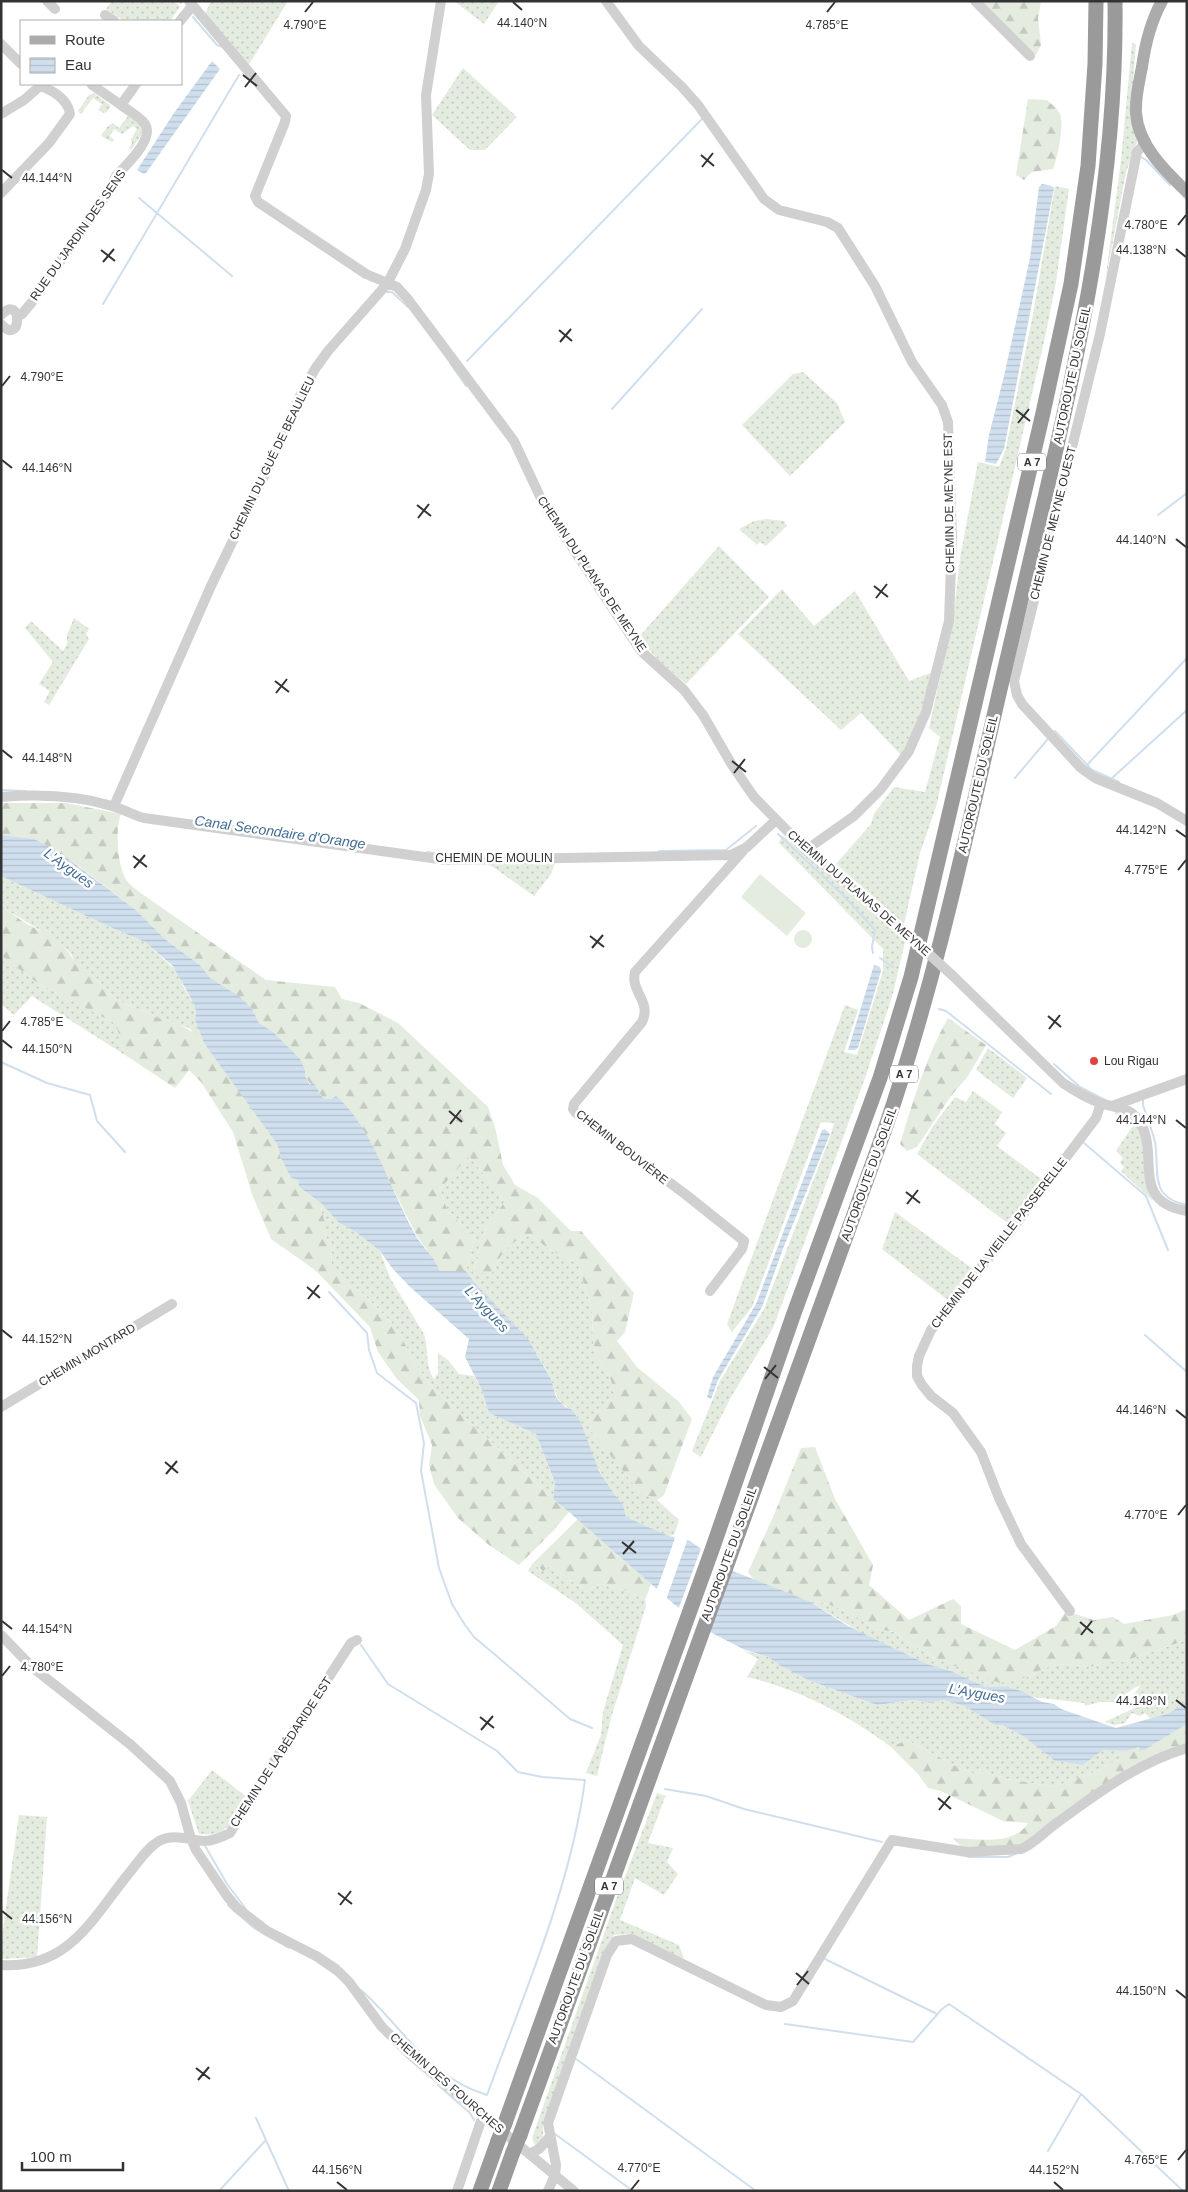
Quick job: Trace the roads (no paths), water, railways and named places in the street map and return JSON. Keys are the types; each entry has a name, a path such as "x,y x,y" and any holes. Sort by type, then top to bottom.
{"highway":[{"name":"AUTOROUTE DU SOLEIL","path":"480,2191 713,1547 793,1316 898,1024 926,916 1043,413 1071,284 1088,166 1095,64 1096,1"},
{"name":"AUTOROUTE DU SOLEIL","path":"499,2191 905,1072 922,1015 948,913 1053,460 1092,280 1103,212 1112,129 1116,1"}],"main road":[{"path":"1162,1 1151,27 1143,60 1136,101 1137,120 1146,142 1164,169 1187,192"}],"street":[{"path":"47,1 55,9"},
{"name":"CHEMIN DU GUÉ DE BEAULIEU","path":"116,803 212,586 276,452 300,396 315,369 328,351 388,284 405,249 426,190 429,174 426,95 441,1"},
{"name":"CHEMIN DE MEYNE EST","path":"606,1 639,46 682,86 698,106 764,199 779,210 827,222 838,228 875,286 912,362 942,405 948,422 952,538 949,621 926,712 909,751 882,789 854,816 806,850"},
{"path":"974,1 1030,56"},
{"path":"181,20 191,3"},
{"name":"CHEMIN DU PLANAS DE MEYNE","path":"191,3 286,116 258,185 255,196 258,202 366,274 397,287 407,298 514,441 544,505 641,651 684,690 704,715 732,764 754,797 806,850 900,928 952,975 1063,1083 1080,1094 1127,1111 1135,1116 1141,1124"},
{"path":"105,15 112,20"},
{"path":"1,44 20,63"},
{"path":"1,114 24,100 39,85 51,89 69,109 68,117 49,143 1,193"},
{"name":"RUE DU JARDIN DES SENS","path":"1,324 9,329 15,327 18,322 18,316 32,302 112,187 116,177 129,163 147,137 148,130 144,122 92,85"},
{"path":"121,105 135,85"},
{"name":"CHEMIN DE MEYNE OUEST","path":"1146,142 1137,152 1100,334 1014,681 1017,695 1022,704 1081,768 1095,778 1150,800 1187,821"},
{"path":"1,315 11,310 18,316"},
{"name":"CHEMIN DE MOULIN","path":"1,798 53,796 116,803 144,818 446,860 731,855 746,847 776,820"},
{"name":"CHEMIN BOUVIÈRE","path":"710,1292 742,1249 744,1241 573,1109 574,1104 645,1016 646,1009 635,984 635,972 746,847"},
{"path":"1127,1111 1127,1106 1144,1094 1187,1078"},
{"path":"1112,1106 1134,1102"},
{"path":"1134,1102 1146,1138 1153,1190 1158,1200 1171,1207 1187,1211"},
{"name":"CHEMIN DE LA VIEILLE PASSERELLE","path":"1070,1610 1021,1544 982,1452 953,1413 931,1396 922,1385 917,1376 917,1366 919,1356 931,1330 1096,1118 1101,1103"},
{"name":"CHEMIN MONTARD","path":"1,1407 172,1304"},
{"name":"CHEMIN DES FOURCHES","path":"1,1634 32,1667 159,1769 170,1781 179,1797 191,1839 227,1896 249,1919 267,1932 329,1964 339,1972 349,1982 382,2027 414,2058 574,2191"},
{"name":"CHEMIN DE LA BÉDARIDE EST","path":"1,1965 36,1963 50,1958 63,1949 89,1925 150,1848 159,1842 172,1837 205,1841 220,1838 230,1833 346,1651 357,1640"},
{"path":"548,2191 555,2175 556,2165 548,2123 607,1955 616,1941 632,1939 766,2005 781,2007 793,2000 892,1840 967,1852 1021,1849 1105,1788 1143,1766 1187,1748"},
{"path":"456,2191 486,2117"},
{"path":"529,2154 539,2149 550,2138"}],"water":[{"path":"212,61 220,69 146,173 144,174 137,170 174,113"},
{"path":"1042,184 1054,188 1004,449 996,464 985,462 989,435 1030,258 1039,187"},
{"name":"L'Aygues","path":"1,835 34,839 58,851 137,911 166,940 200,965 210,978 240,997 252,1009 259,1023 273,1032 300,1059 310,1085 313,1082 323,1098 331,1099 336,1096 349,1109 371,1142 416,1236 435,1261 440,1271 466,1271 528,1339 551,1379 556,1397 565,1407 571,1409 580,1421 599,1471 623,1505 626,1517 669,1536 690,1541 730,1570 809,1601 848,1626 927,1664 951,1671 986,1687 1003,1686 1021,1691 1042,1702 1054,1704 1061,1709 1116,1728 1167,1714 1187,1702 1187,1724 1144,1750 1140,1751 1139,1747 1125,1751 1103,1750 1083,1765 1055,1761 1023,1736 1002,1725 995,1725 965,1706 943,1700 930,1703 913,1700 877,1705 808,1680 768,1657 743,1649 712,1633 675,1605 553,1499 555,1483 536,1434 489,1413 482,1390 465,1357 469,1339 409,1286 380,1251 356,1232 338,1222 321,1203 299,1187 298,1180 291,1178 281,1158 277,1144 204,1043 195,1020 196,1011 193,1002 173,966 145,942 1,876"},
{"path":"874,965 880,967 881,971 858,1048 848,1050"},
{"path":"825,1129 830,1134 784,1246 762,1307 718,1380 711,1399 707,1397 713,1377 756,1304 822,1130"}],"waterway":[{"path":"193,17 217,45 223,47"},
{"path":"103,304 239,75"},
{"path":"467,361 702,119"},
{"path":"1139,156 1146,160 1170,185"},
{"path":"1183,196 1187,200"},
{"path":"139,198 232,276"},
{"path":"387,292 392,292 408,307"},
{"path":"612,409 702,309"},
{"path":"450,363 466,386"},
{"path":"1158,515 1187,493"},
{"path":"1087,765 1187,658"},
{"path":"1111,779 1187,710"},
{"path":"1055,731 1092,770 1119,782"},
{"path":"1015,778 1047,740"},
{"name":"Canal Secondaire d'Orange","path":"1,790 26,791"},
{"name":"Canal Secondaire d'Orange","path":"659,851 726,850 756,826"},
{"name":"Canal Secondaire d'Orange","path":"778,834 843,895 875,930 872,947 873,953"},
{"name":"Canal Secondaire d'Orange","path":"427,852 441,854"},
{"name":"Canal Secondaire d'Orange","path":"880,958 893,967"},
{"path":"939,1009 946,1011 1051,1094"},
{"path":"1,1062 47,1083 90,1095 97,1121 125,1152"},
{"path":"1054,1064 1080,1087 1105,1100"},
{"path":"1143,1100 1155,1142 1158,1182 1166,1196 1187,1205"},
{"path":"1084,1143 1146,1196 1168,1250"},
{"path":"329,1292 367,1333 369,1350 377,1373 416,1403 424,1443 421,1471 439,1568 452,1604 474,1637 570,1719 592,1728"},
{"path":"1145,1335 1187,1372"},
{"path":"361,1645 388,1684 497,1751 518,1772 542,1777 585,1780 578,1820 558,1900 531,1979 487,2095 466,2087 432,2064 361,1990"},
{"path":"665,1789 706,1796 744,1809 882,1842"},
{"path":"204,1844 227,1884 246,1909"},
{"path":"968,1857 1008,1857 1015,1854"},
{"path":"228,1905 254,1928 289,1948"},
{"path":"318,1952 339,1966"},
{"path":"825,1959 937,2014"},
{"path":"785,2024 913,2042 942,2009 949,2004 1081,2094 1183,2191"},
{"path":"576,2059 756,2191"},
{"path":"438,2085 470,2113 474,2120"},
{"path":"1048,2151 1081,2094"},
{"path":"256,2118 289,2191"},
{"path":"555,2134 633,2191"},
{"path":"219,2191 265,2141"}],"place":[{"name":"Lou Rigau","path":"1094,1061"}]}
